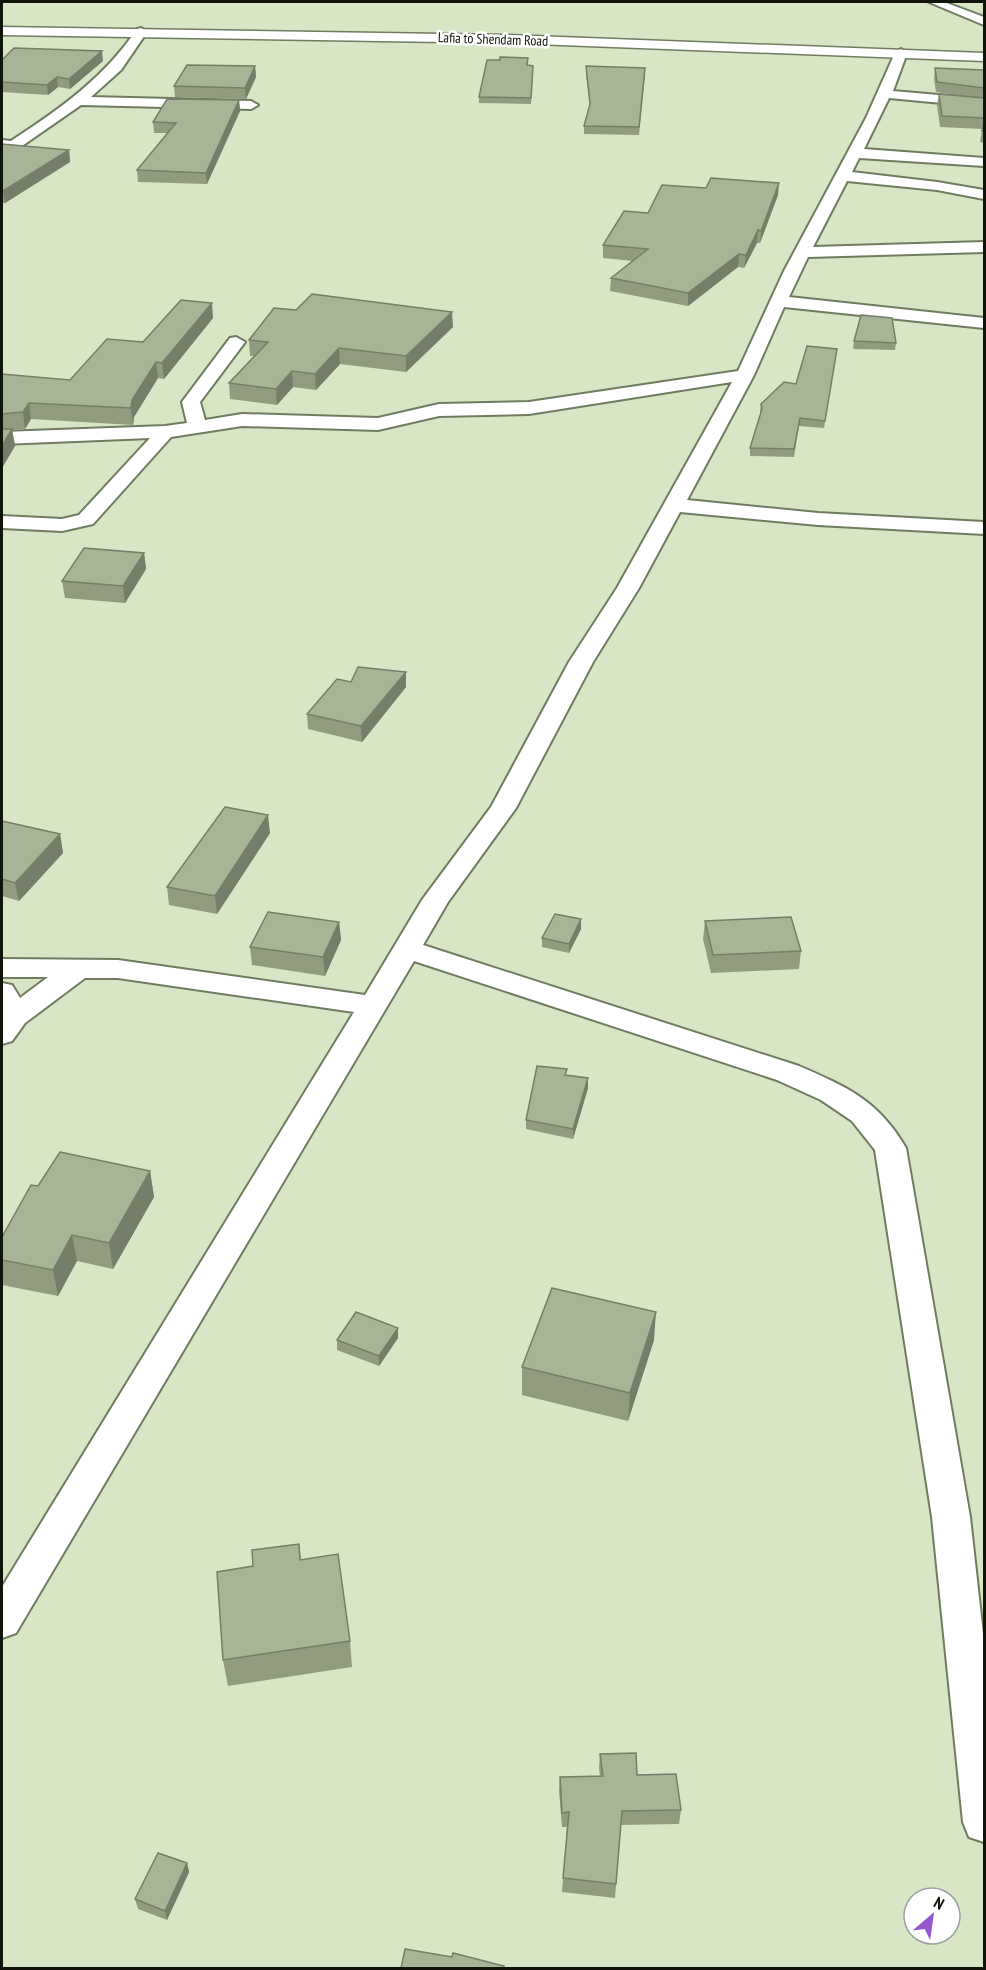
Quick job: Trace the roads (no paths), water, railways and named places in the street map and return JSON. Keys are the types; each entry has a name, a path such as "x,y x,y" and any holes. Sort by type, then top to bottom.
{"main road":[{"name":"Lafia to Shendam Road","path":"2,31 519,39 984,57"}],"street":[{"path":"935,2 984,21"},
{"path":"6,147 80,101 132,48 141,32"},
{"path":"2,1621 436,900 503,808 575,673 628,588 745,375 803,252 884,94 901,53"},
{"path":"884,94 984,103"},
{"path":"80,101 251,105"},
{"path":"855,153 984,162"},
{"path":"843,176 937,186 984,195"},
{"path":"803,252 984,247"},
{"path":"779,301 984,323"},
{"path":"196,426 191,402 197,391 236,342"},
{"path":"2,438 165,432 196,426 267,419 378,424 439,410 529,408 745,375"},
{"path":"2,522 62,525 86,520 140,463 165,432"},
{"path":"674,506 818,519 984,528"},
{"path":"407,949 788,1073 832,1093 863,1113 890,1148 951,1517 984,1822"},
{"path":"2,968 118,969 372,1005"},
{"path":"6,1014 80,968"}]}
